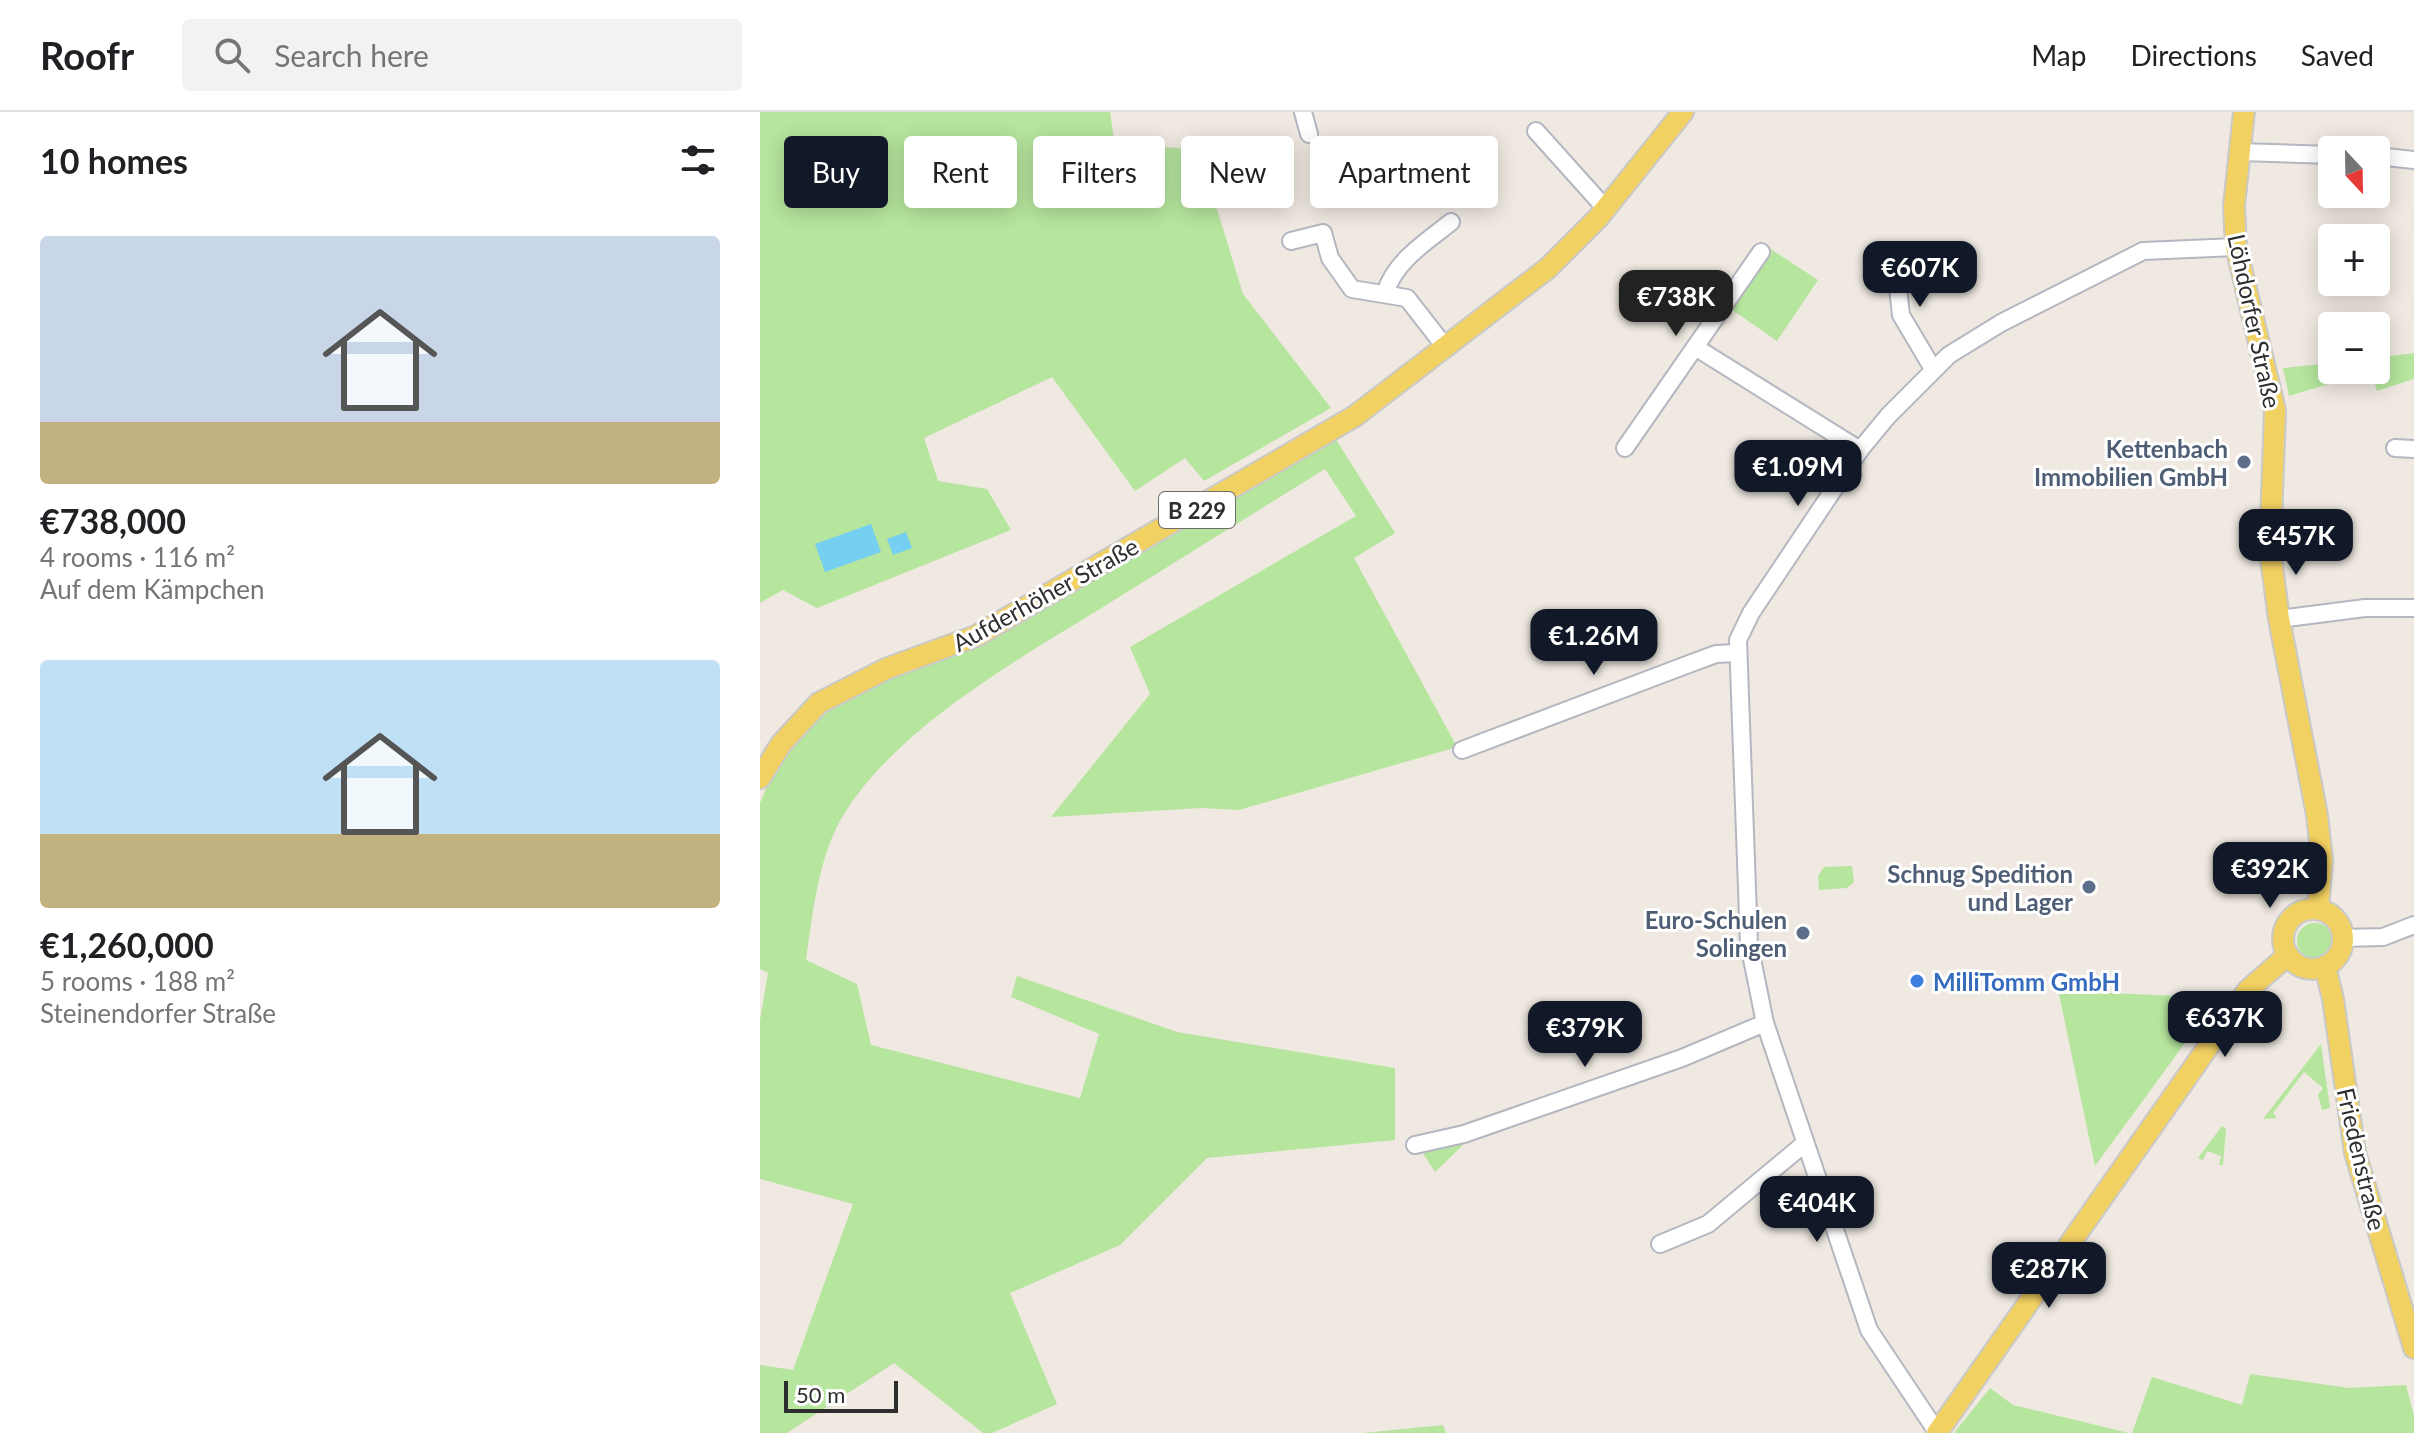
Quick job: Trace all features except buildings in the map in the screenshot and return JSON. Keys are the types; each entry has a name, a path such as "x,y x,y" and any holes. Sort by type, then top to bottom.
{"main road":[{"name":"Löhdorfer Straße","path":"2244,112 2234,206 2236,247 2275,410 2270,551 2279,619 2320,836 2318,909"},
{"name":"Aufderhöher Straße","path":"760,778 781,744 819,703 888,668 976,636 1320,438 1446,348 1548,268 1606,209 1680,113"},
{"path":"2308,909 2318,909 2336,919 2343,938 2340,950 2325,966 2304,967 2288,955 2283,936 2291,918 2308,909"},
{"path":"1937,1432 2248,990 2288,955"},
{"name":"Friedenstraße","path":"2325,966 2333,999 2355,1153 2414,1348"}],"street":[{"path":"1303,112 1309,134"},
{"path":"1536,131 1606,209"},
{"path":"2240,152 2318,155"},
{"path":"2390,157 2414,160"},
{"path":"1385,293 1392,272 1400,263 1451,222"},
{"path":"1291,241 1323,233 1330,258 1352,289 1385,293 1411,301 1446,348"},
{"path":"1937,1432 1869,1330 1765,1023 1749,944 1736,653 1742,628 1860,450 1933,369 2001,323 2143,251 2236,247"},
{"path":"1625,448 1761,252"},
{"path":"1894,253 1901,315 1933,369"},
{"path":"1695,347 1860,450"},
{"path":"2395,448 2414,449"},
{"path":"2279,619 2365,608 2414,608"},
{"path":"1462,750 1716,654 1736,653"},
{"path":"2343,938 2383,937 2414,925"},
{"path":"1415,1145 1464,1134 1682,1058 1765,1023"},
{"path":"1660,1244 1708,1224 1804,1144"}],"green space":[{"path":"760,112 1110,112 1114,136 1033,136 1033,208 1165,208 1165,147 1181,148 1181,208 1217,209 1243,294 1331,408 1204,481 1185,458 1135,491 1052,377 924,438 938,481 987,489 1011,530 817,608 783,590 760,603"},
{"path":"1769,248 1818,280 1777,341 1728,307"},
{"path":"2414,353 2414,379 2377,391 2375,384 2390,384 2390,356"},
{"path":"2318,364 2318,384 2328,384 2289,396 2283,368"},
{"path":"1335,438 1395,533 1354,558 1457,747 1239,810 1201,808 1051,817 1150,694 1130,647 1356,516 1325,469 997,673 927,724 895,752 867,782 835,830 822,866 806,960 857,984 871,1045 1080,1098 1099,1034 1011,997 1017,976 1177,1032 1395,1068 1395,1140 1207,1158 1120,1245 1010,1293 1057,1404 992,1433 983,1433 894,1363 787,1433 760,1433 760,1365 793,1370 853,1204 760,1179 760,1020 768,973 760,969 760,803 771,777 812,719 857,691 965,650"},
{"path":"1852,866 1854,882 1847,888 1819,890 1818,876 1824,867"},
{"path":"2315,923 2328,928 2333,941 2328,954 2315,959 2302,954 2297,941 2302,928"},
{"path":"2059,994 2218,998 2095,1166"},
{"path":"2321,1044 2330,1108 2322,1110 2318,1095 2323,1088 2304,1072 2273,1113 2277,1118 2263,1119"},
{"path":"2222,1126 2226,1129 2223,1165 2219,1165 2221,1156 2207,1151 2203,1160 2198,1158"},
{"path":"1460,1140 1463,1145 1435,1172 1421,1150"},
{"path":"2250,1374 2349,1388 2406,1385 2414,1416 2414,1433 2132,1433 2152,1377 2242,1405"},
{"path":"1990,1388 2013,1405 2129,1433 1954,1433"},
{"path":"1443,1425 1446,1433 1362,1433"}],"water":[{"path":"871,524 881,552 825,572 815,544"},
{"path":"906,532 912,548 893,555 887,539"}],"place":[{"name":"Kettenbach Immobilien GmbH","path":"2244,462"},
{"name":"Schnug Spedition und Lager","path":"2089,887"},
{"name":"Euro-Schulen Solingen","path":"1803,933"},
{"name":"MilliTomm GmbH","path":"1917,981"}]}
